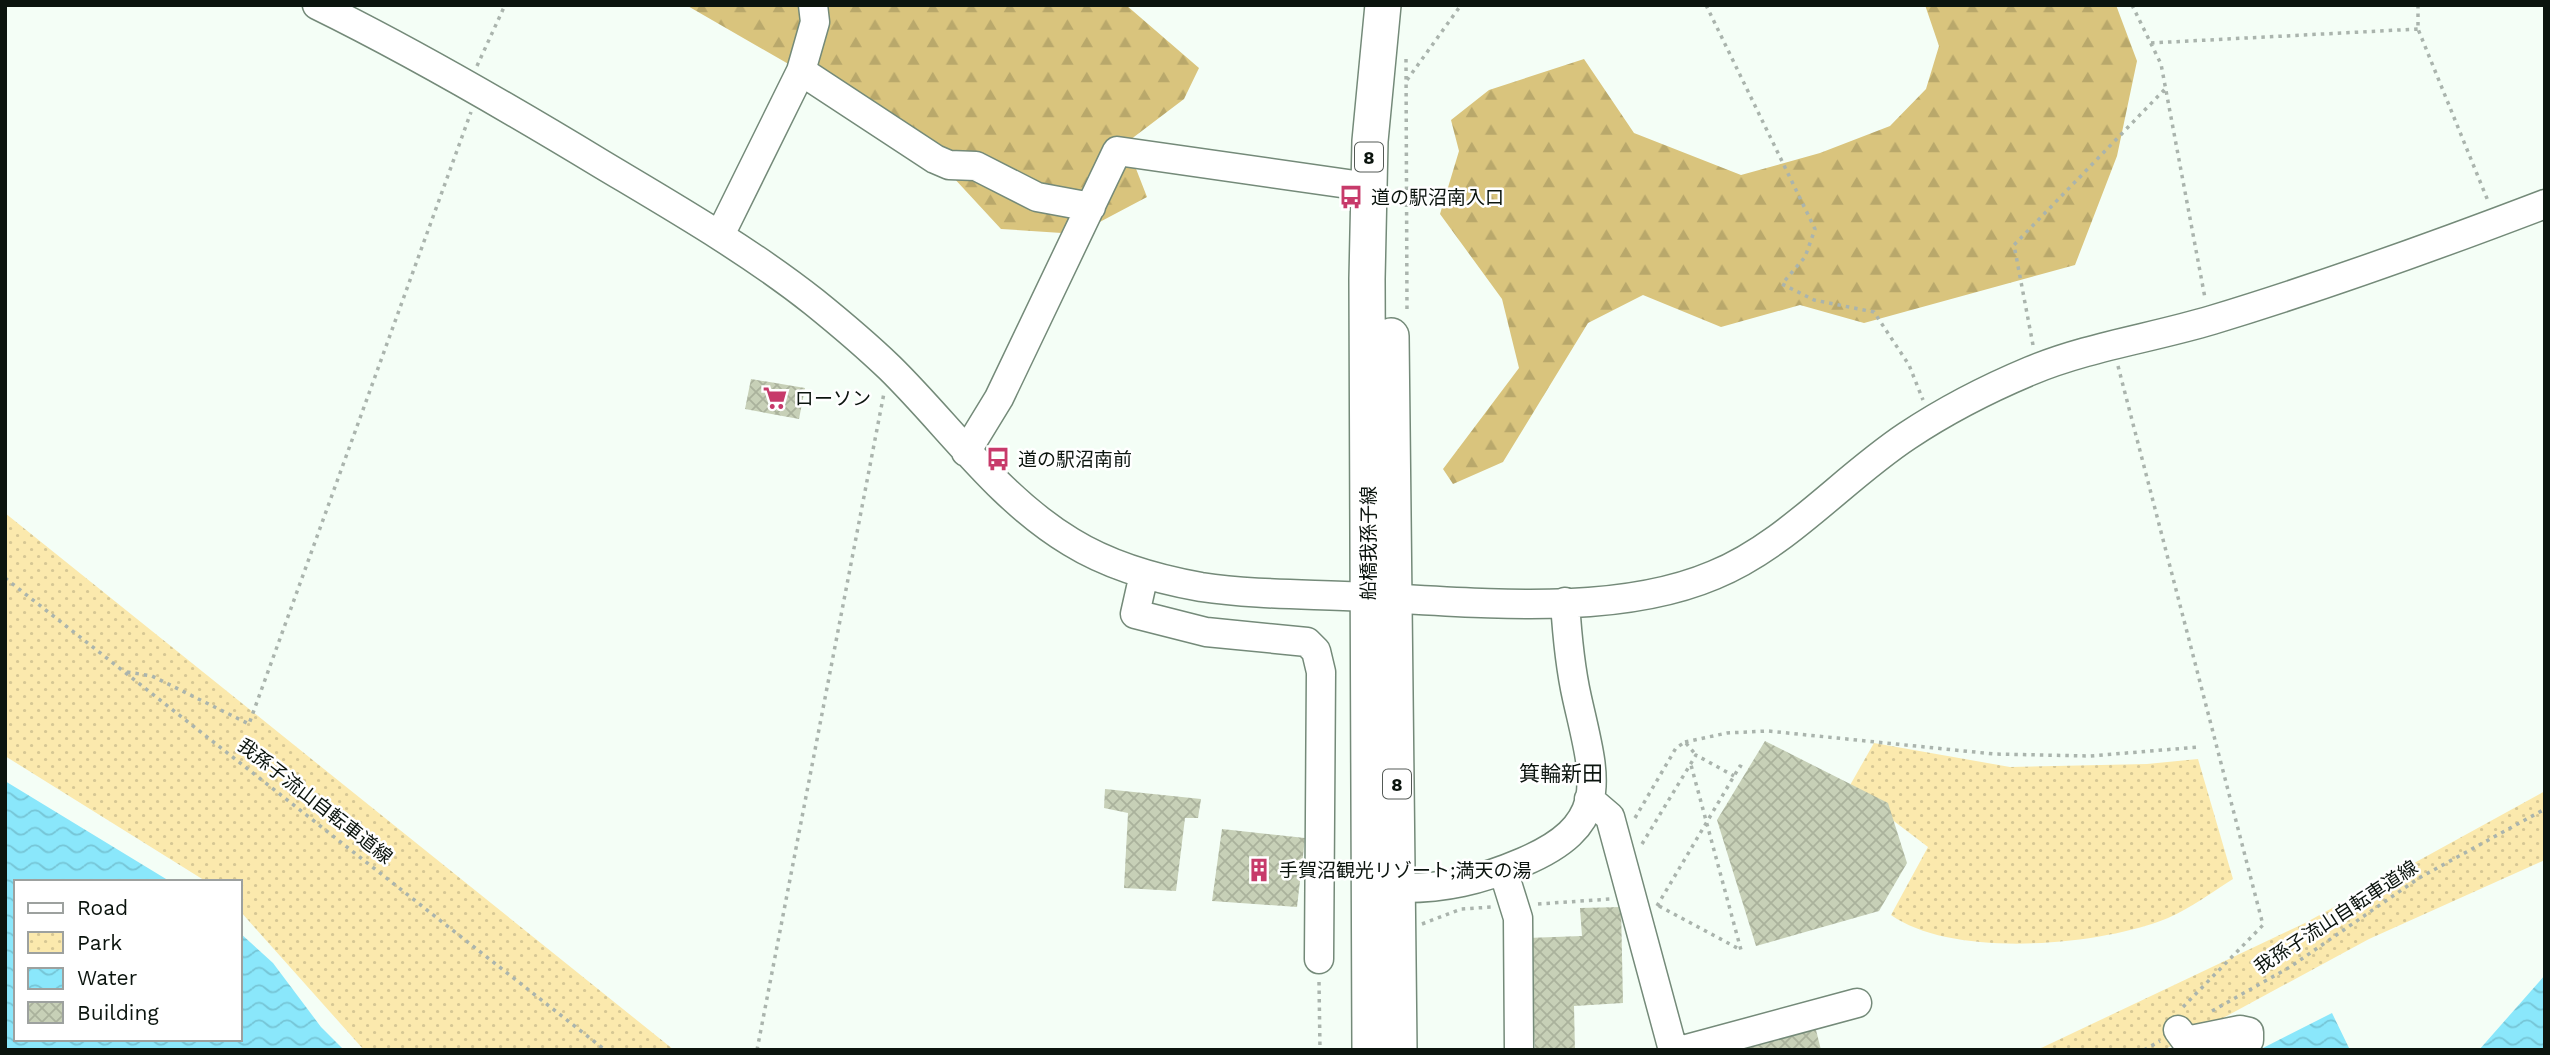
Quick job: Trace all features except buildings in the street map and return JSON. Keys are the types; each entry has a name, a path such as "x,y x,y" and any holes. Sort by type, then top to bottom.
{"main road":[{"name":"船橋我孫子線","path":"1390,32 1370,141 1369,187 1381,598 1384,970 1399,1050"},
{"name":"船橋我孫子線","path":"1370,1050 1398,888 1381,598 1390,32"}],"street":[{"path":"317,5 474,87 720,235 813,301 889,367 966,452 1031,514 1071,542 1144,574 1203,587 1381,598 1565,602 1606,602 1661,594 1719,574 1775,539 1905,437 1966,400 2038,368 2210,321 2363,271 2545,204"},
{"path":"720,235 801,71 815,22 813,5"},
{"path":"801,71 935,159 949,165 976,166 1037,197 1091,207"},
{"path":"966,452 999,398 1117,151 1369,187"},
{"path":"1144,574 1135,614 1206,632 1307,642 1316,651 1321,673 1319,959"},
{"path":"1398,888 1431,889 1503,870 1545,852 1572,833 1584,817 1594,782 1590,747 1577,696 1565,602"},
{"path":"1589,799 1610,817 1647,906 1673,1050"},
{"path":"1503,870 1518,918 1519,1050"},
{"path":"1683,1050 1857,1003"},
{"path":"2178,1030 2186,1041 2240,1030 2249,1032 2249,1040 2231,1050"}],"path":[{"path":"127,672 152,676 250,724 505,5"},
{"path":"1407,80 1461,5"},
{"path":"1706,5 1815,229 1805,257 1782,284 1814,300 1874,313 1909,365 1932,421"},
{"path":"2132,5 2161,64 2210,321"},
{"path":"2418,5 2418,29 2496,222"},
{"path":"2151,44 2418,29"},
{"path":"1390,32 1407,80 1407,325"},
{"path":"2038,368 2014,245 2166,88"},
{"path":"2113,347 2263,925 2174,1017 2178,1030"},
{"path":"757,1050 889,367"},
{"name":"我孫子流山自転車道線","path":"5,578 604,1050"},
{"path":"1629,828 1676,748 1685,742 1727,733 1768,731 1994,754 2090,757 2199,747"},
{"path":"1685,742 1696,755 1734,776"},
{"path":"1635,854 1696,755"},
{"path":"1691,765 1707,824 1741,950 1647,906 1707,824 1740,766 1746,769"},
{"name":"我孫子流山自転車道線","path":"2144,1050 2290,967 2419,878 2545,809"},
{"path":"1319,959 1320,1050"}],"green space":[{"path":"686,5 1126,5 1199,68 1184,99 1126,143 1147,197 1077,234 1001,229 952,176 931,146"},
{"path":"1925,5 2116,5 2137,61 2117,156 2075,265 1864,323 1800,305 1721,327 1643,295 1588,323 1503,462 1453,484 1443,469 1519,368 1502,299 1440,214 1459,151 1451,120 1489,90 1584,59 1634,133 1741,175 1820,153 1890,126 1926,89 1939,46"},
{"path":"5,513 674,1050 364,1050 242,913 242,880 204,880 5,756"},
{"path":"1874,743 2010,767 2147,764 2198,759 2233,879 2168,918 2105,936 2027,944 1988,943 1951,938 1918,929 1891,915 1928,847 1849,787"},
{"path":"2545,791 2545,860 2369,939 2164,1050 2037,1050 2305,923"}],"water":[{"path":"5,781 168,880 14,880 14,1041 242,1041 242,935 273,963 321,1027 344,1050 5,1050"},
{"path":"2545,975 2545,1050 2479,1050"},
{"path":"2332,1013 2350,1050 2259,1050"}],"place":[{"name":"道の駅沼南入口","path":"1351,197"},
{"name":"ローソン","path":"775,398"},
{"name":"道の駅沼南前","path":"998,459"},
{"name":"手賀沼観光リゾート;満天の湯","path":"1259,870"}],"district":[{"name":"箕輪新田","path":"1561,773"}]}
